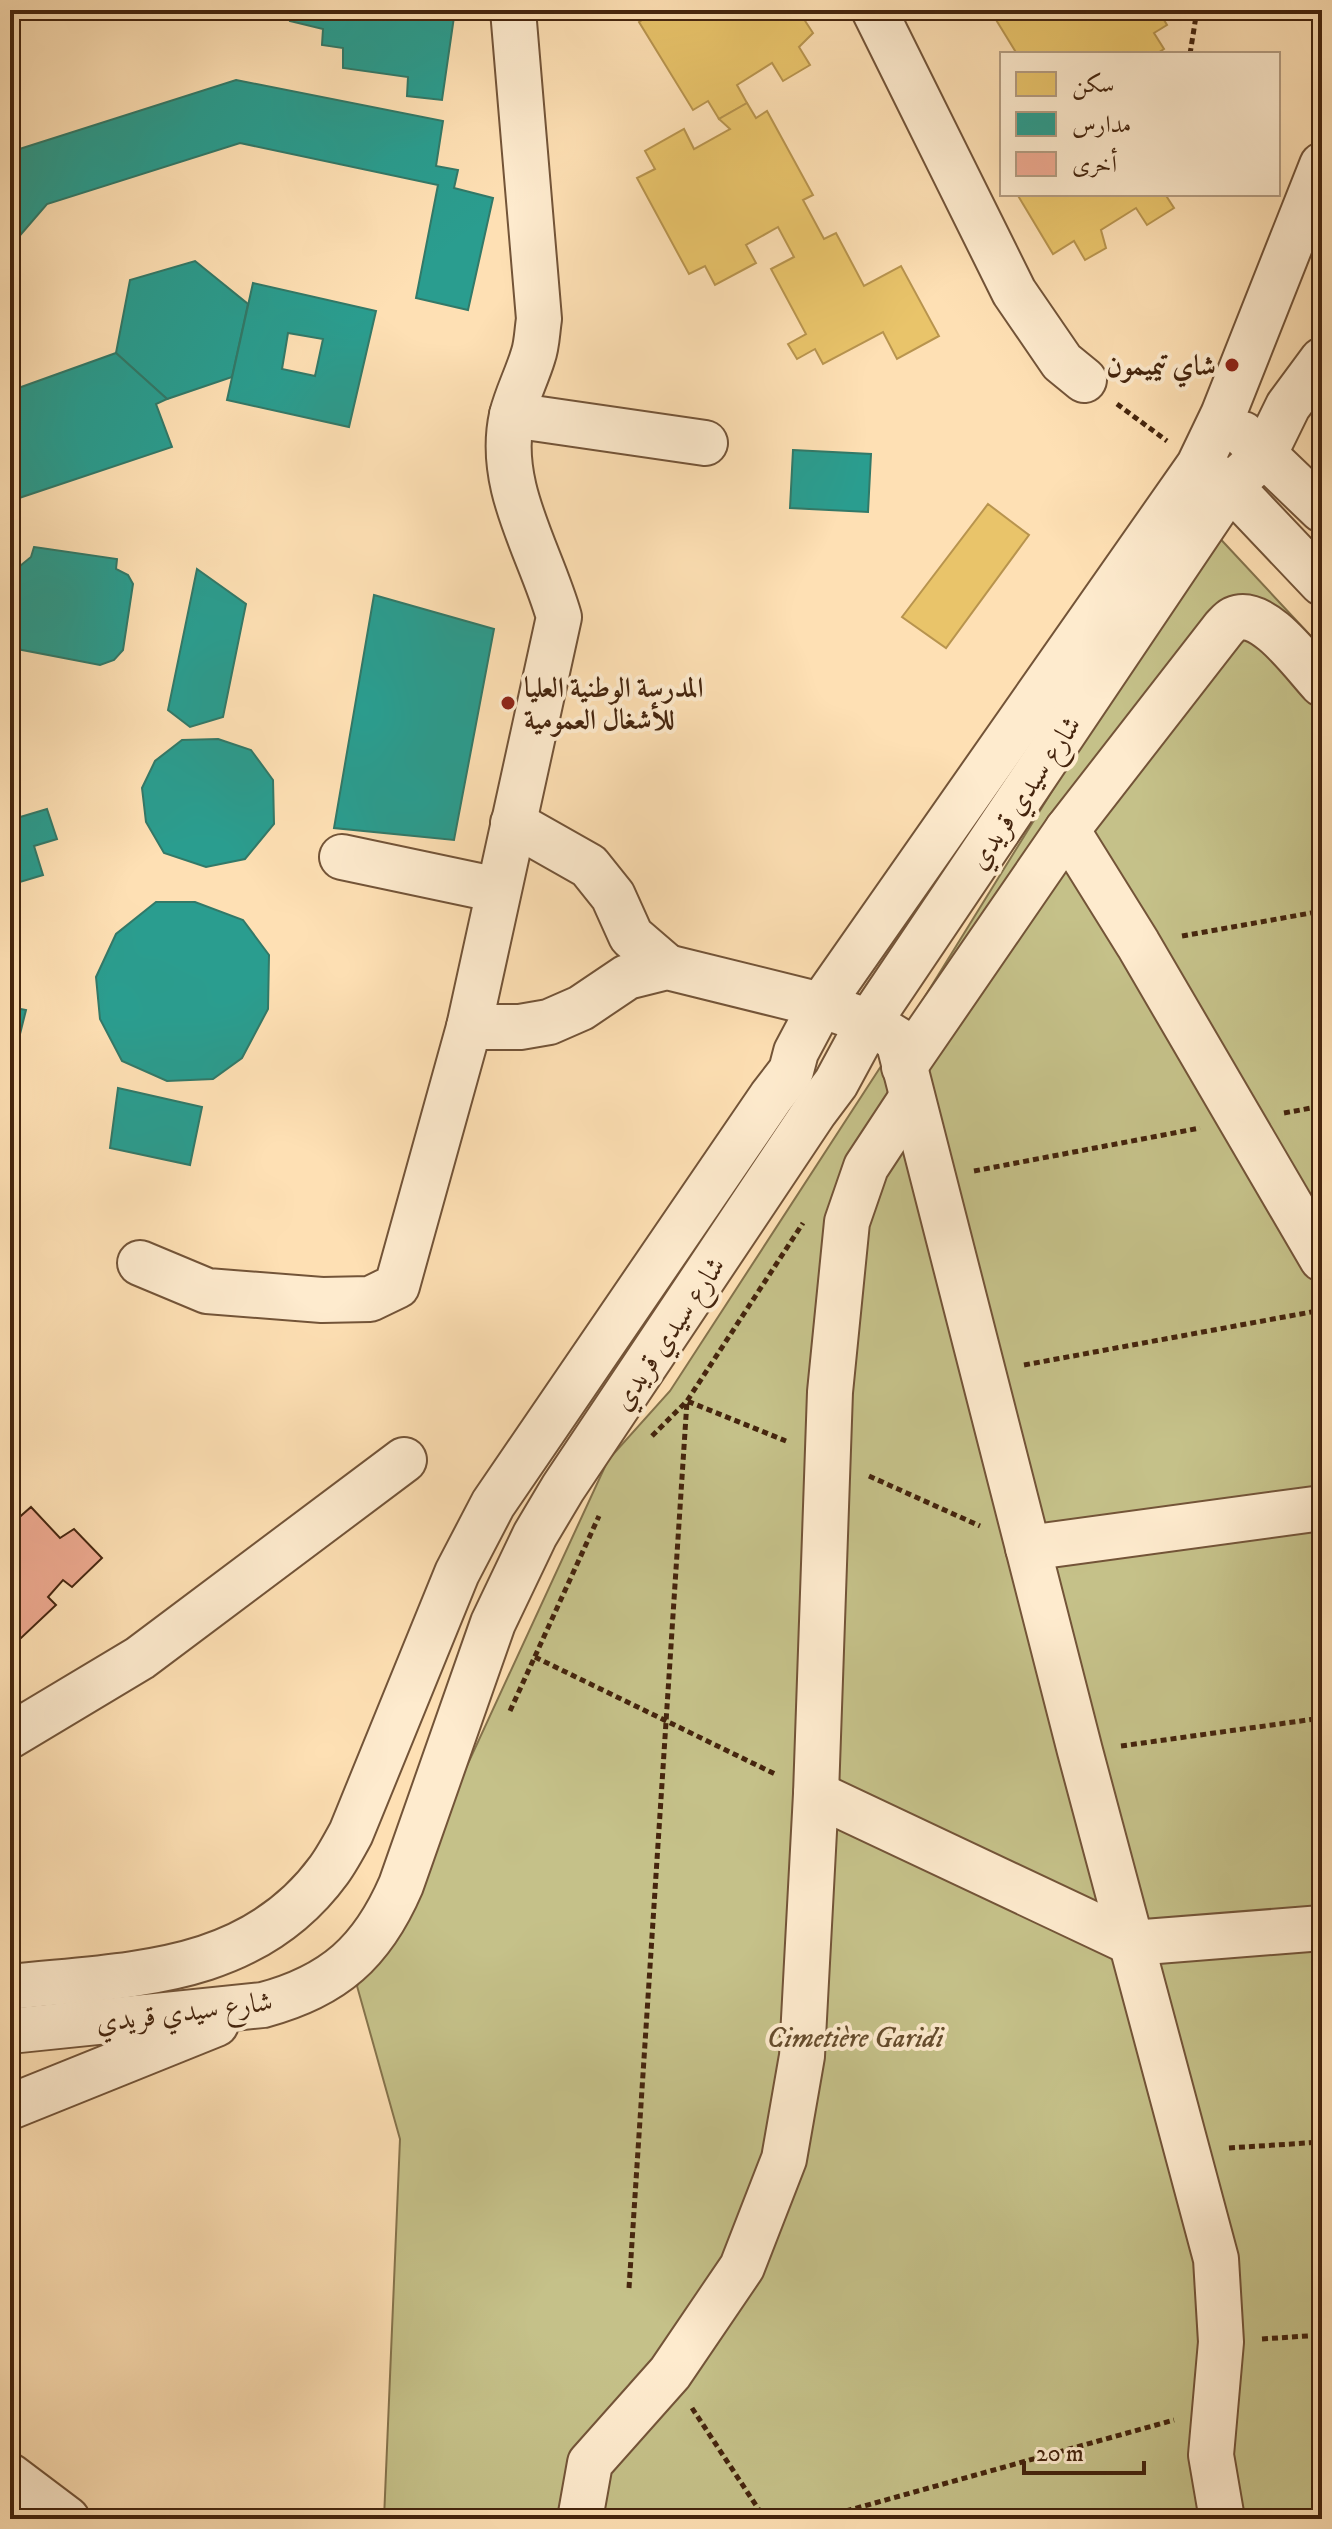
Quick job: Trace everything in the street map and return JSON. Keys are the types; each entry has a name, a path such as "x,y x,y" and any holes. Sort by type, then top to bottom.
{"street":[{"path":"140,1263 207,1291 370,1299 397,1286 469,1027 559,617 512,490 508,456 512,415 534,352 539,319 513,10"},
{"path":"874,10 1014,292 1062,362 1084,380"},
{"path":"1322,165 1223,415 1215,475 1322,583"},
{"path":"1264,455 1288,406 1322,360"},
{"path":"512,415 705,443"},
{"path":"1223,415 1322,510"},
{"name":"شارع سيدي قريدي","path":"10,1987 189,1965 229,1951 301,1902 329,1870 351,1833 457,1573 493,1504 791,1071 796,1052 821,1005 1215,475 1264,455"},
{"name":"شارع سيدي قريدي","path":"10,2031 263,2005 295,1996 324,1982 350,1963 372,1940 389,1914 493,1623 535,1535 572,1475 836,1083 869,1022 1215,475"},
{"path":"580,2519 590,2463 670,2373 742,2267 784,2159 802,2056 816,1794 830,1392 847,1222 866,1167 908,1082 1067,830 1215,639 1234,619 1251,618 1268,626 1322,684"},
{"path":"513,823 589,866 613,896 631,936 667,967 821,1005 869,1022 898,1040 1080,1751 1216,2259 1221,2342 1211,2455 1222,2519"},
{"path":"1067,830 1138,944 1322,1259"},
{"path":"342,857 498,890"},
{"path":"469,1027 520,1027 549,1022 581,1008 627,977 667,967"},
{"path":"10,1736 140,1658 404,1460"},
{"path":"1028,1548 1322,1508"},
{"path":"816,1794 1132,1943 1322,1928"},
{"path":"10,2107 263,2005"},
{"path":"10,2476 67,2519"}],"path":[{"path":"1190,52 1197,10"},
{"path":"1084,380 1215,475"},
{"path":"1138,944 1322,911"},
{"path":"933,1178 1322,1106"},
{"path":"644,1444 687,1401 809,1214"},
{"path":"983,1372 1322,1310"},
{"path":"629,2288 687,1401"},
{"path":"510,1713 603,1507"},
{"path":"535,1657 816,1794"},
{"path":"1080,1751 1322,1718"},
{"path":"1188,2151 1322,2142"},
{"path":"1221,2342 1322,2335"},
{"path":"670,2373 765,2519"},
{"path":"817,2519 1215,2408"}],"green space":[{"name":"Cimetière Garidi","path":"1213,531 1322,648 1322,2519 384,2519 400,2139 357,1986 394,1924 608,1460 670,1391 898,1040"}],"building: سكن":[{"path":"654,10 798,10 813,33 799,47 810,65 783,81 772,63 737,85 747,103 719,119 708,101 693,110 639,22"},
{"path":"990,10 1158,10 1167,25 1154,33 1164,49 1159,52 1016,52"},
{"path":"1294,10 1320,10 1316,18"},
{"path":"747,103 756,118 767,111 813,195 803,200 824,239 836,233 864,286 901,266 939,336 897,359 883,332 823,364 815,349 797,359 788,344 806,334 771,269 794,257 778,227 746,245 756,263 715,285 705,266 689,274 637,178 655,169 645,151 684,129 694,149 730,129 719,119"},
{"path":"1018,196 1166,196 1174,208 1147,225 1136,208 1101,230 1106,248 1085,260 1074,241 1053,254"},
{"path":"988,504 1029,535 946,648 902,617"}],"building: مدارس":[{"path":"292,10 455,10 442,100 407,96 408,77 343,68 343,48 322,45 323,29 290,21"},
{"path":"236,80 443,121 436,166 458,170 454,188 493,198 468,310 416,298 438,185 240,143 47,204 10,247 10,152"},
{"path":"195,261 248,304 232,377 167,399 116,353 130,280"},
{"path":"253,283 376,311 349,427 227,400","holes":["288,333 323,339 315,376 282,369"]},
{"path":"116,353 167,399 156,404 172,447 10,501 10,391"},
{"path":"793,450 871,454 868,512 790,508"},
{"path":"34,547 117,559 116,569 128,575 133,584 123,650 114,660 100,665 17,649 10,642 10,623 20,566 31,557"},
{"path":"197,569 246,604 223,717 190,727 168,710"},
{"path":"374,595 494,629 454,840 334,828"},
{"path":"218,739 251,750 273,780 274,824 245,859 206,867 164,853 146,822 142,788 155,761 182,740"},
{"path":"47,809 57,839 34,846 43,875 10,885 10,820"},
{"path":"156,902 195,902 243,920 269,955 268,1009 242,1058 213,1079 167,1081 122,1061 100,1019 96,977 116,934"},
{"path":"10,1007 26,1010 10,1074"},
{"path":"118,1088 202,1107 190,1165 110,1148"}],"building: أخرى":[{"path":"31,1507 60,1538 74,1529 102,1558 72,1587 63,1580 48,1597 56,1605 20,1639 10,1630 10,1515 15,1521"}],"place":[{"name":"شاي تيميمون","path":"1232,365"},
{"name":"المدرسة الوطنية العليا للأشغال العمومية","path":"508,703"}]}
